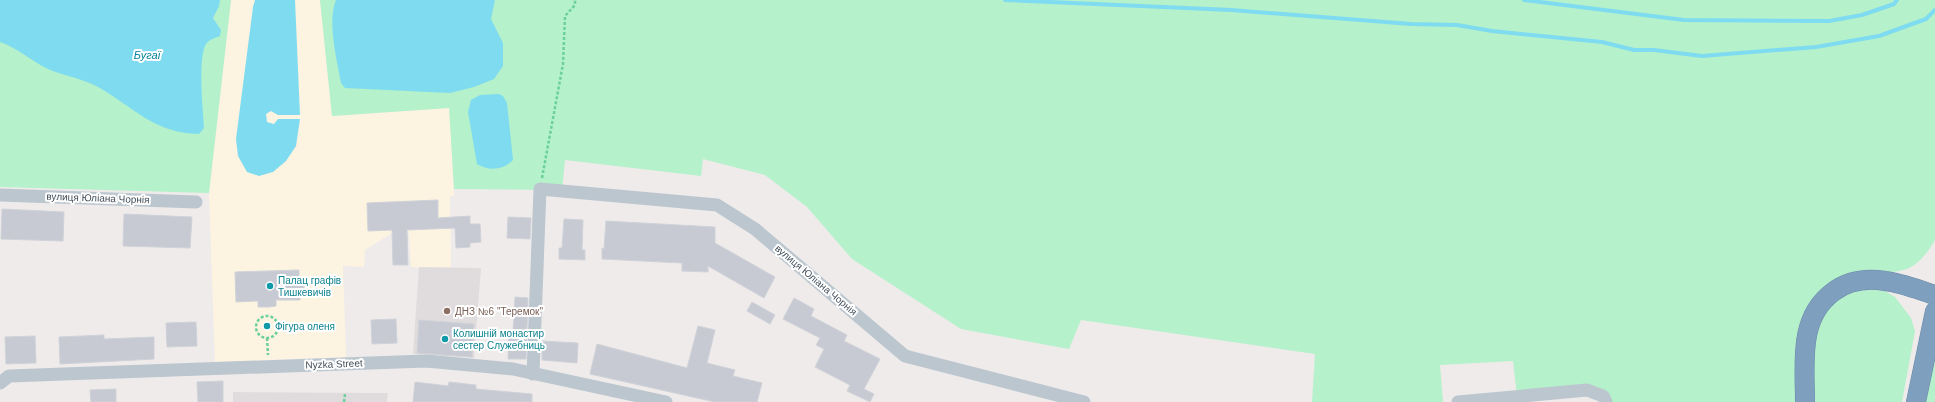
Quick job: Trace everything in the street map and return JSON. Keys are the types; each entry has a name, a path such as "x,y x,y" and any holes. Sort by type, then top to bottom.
{"highway":[{"path":"1805,402 1805,357 1807,335 1814,313 1819,304 1828,296 1842,286 1869,279 1887,281 1935,295"},
{"path":"1916,402 1935,311"}],"street":[{"path":"533,374 540,189"},
{"name":"вулиця Юліана Чорнія","path":"540,189 717,205 755,229 905,356 1084,402"},
{"name":"вулиця Юліана Чорнія","path":"0,195 196,202"},
{"name":"Nyzka Street","path":"3,378 426,361 513,369 666,402"},
{"path":"1458,402 1587,390 1603,396 1606,402"}],"path":[{"path":"540,189 563,64 565,16 575,5 575,0"},
{"path":"264,316 272,316 278,325 277,333 267,338 260,336 256,330 256,323 264,316"},
{"path":"267,338 268,360"},
{"path":"344,402 345,394"}],"shaded area":[{"path":"231,0 320,0 332,116 450,108 454,196 450,196 451,268 411,267 409,233 392,233 365,250 364,267 343,266 346,357 215,362 209,193"},
{"name":"ДНЗ №6 \"Теремок\"","path":"419,267 481,268 474,358 413,354"},
{"path":"233,392 388,393 387,402 233,402"}],"green space":[{"path":"0,0 231,0 209,193 0,187"},
{"path":"320,0 1935,0 1935,240 1923,257 1916,264 1907,269 1896,272 1868,271 1850,273 1829,285 1798,402 1606,402 1603,396 1517,396 1513,361 1440,365 1443,402 1312,402 1315,354 1081,320 1069,349 961,329 852,259 807,207 765,175 703,159 701,176 565,160 562,190 454,189 449,108 332,116"},
{"path":"1869,288 1885,291 1895,297 1911,318 1915,331 1902,402 1812,402 1812,371 1815,339 1827,310 1837,299 1851,291"},
{"path":"1935,355 1935,402 1925,402"}],"water":[{"name":"Бугаї","path":"0,0 220,0 219,6 213,18 221,30 220,36 207,42 203,53 202,86 204,128 199,134 183,133 156,124 98,87 86,81 48,69 0,42"},
{"path":"255,0 295,0 300,115 278,115 271,111 266,114 267,122 274,124 278,119 300,119 296,146 286,161 273,172 259,176 247,172 238,156 236,139"},
{"path":"336,0 495,0 491,19 503,43 503,66 494,79 474,87 450,93 345,88 341,83 335,52 332,19"},
{"path":"499,94 503,96 507,103 513,160 505,166 491,169 477,164 468,112 471,100 480,95"}],"building":[{"path":"438,200 438,218 470,216 470,224 480,224 481,242 470,243 470,247 456,248 455,228 407,230 408,265 393,265 392,230 368,231 367,203"},
{"path":"2,209 64,212 63,241 1,239"},
{"path":"124,214 192,217 190,248 123,246"},
{"path":"508,217 531,218 530,239 507,238"},
{"path":"564,219 583,220 582,250 585,250 585,260 559,259 559,248 562,248"},
{"path":"606,221 715,227 715,243 775,277 764,298 708,266 708,272 682,271 682,263 602,259"},
{"name":"Палац графів Тишкевичів","path":"299,270 299,278 304,278 304,294 300,295 300,300 276,300 276,306 269,307 258,307 258,301 236,302 235,272"},
{"path":"515,297 528,298 526,359 508,359 509,332 513,332"},
{"path":"794,298 814,309 811,316 847,335 844,341 880,359 864,389 874,394 870,402 847,391 850,385 815,367 824,349 816,345 820,338 783,319"},
{"path":"752,302 775,315 770,324 747,311"},
{"path":"396,319 397,343 372,344 371,320"},
{"name":"Колишній монастир сестер Служебниць","path":"419,320 474,324 472,357 417,353"},
{"path":"196,322 197,346 167,347 166,323"},
{"path":"698,326 715,330 707,363 735,370 733,376 762,383 757,402 715,402 590,374 597,344 687,368"},
{"path":"104,335 104,339 154,337 154,359 60,364 59,337"},
{"path":"35,336 36,363 6,364 5,337"},
{"path":"542,341 578,343 577,363 542,360"},
{"path":"223,381 223,402 198,402 197,382"},
{"path":"415,382 448,386 449,382 476,385 476,389 532,394 532,402 413,402"},
{"path":"116,389 116,402 91,402 90,390"}],"waterway":[{"path":"1005,0 1231,10 1411,24 1457,25 1492,31 1602,42 1634,50 1654,50 1702,56 1816,47 1879,36 1926,19 1935,10"},
{"path":"1524,0 1684,20 1829,21 1862,15 1894,4 1897,0"}],"place":[{"name":"Палац графів Тишкевичів","path":"270,286"},
{"name":"ДНЗ №6 \"Теремок\"","path":"447,311"},
{"name":"Фігура оленя","path":"267,326"},
{"name":"Колишній монастир сестер Служебниць","path":"445,339"}]}
